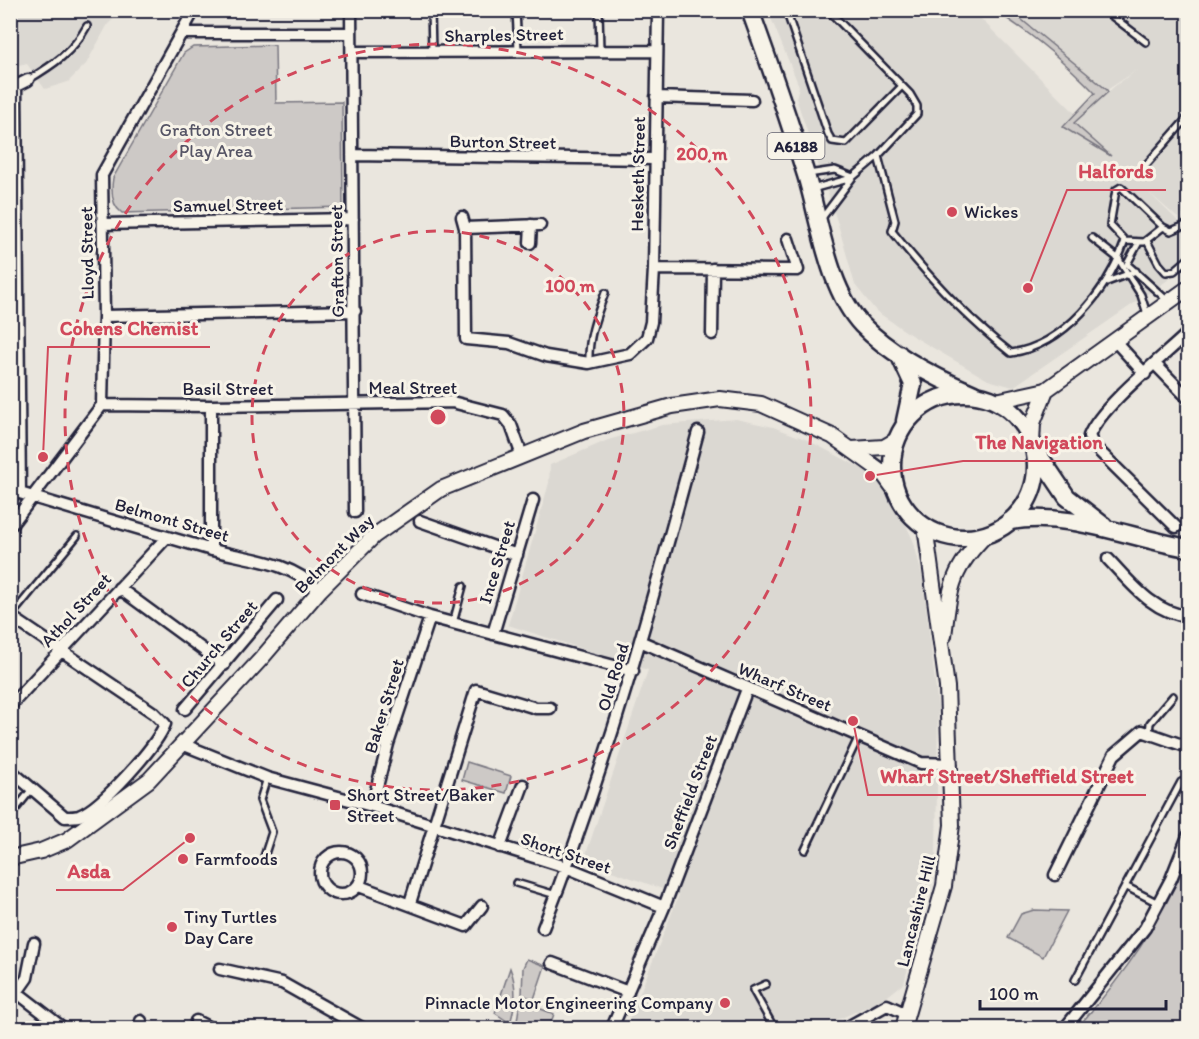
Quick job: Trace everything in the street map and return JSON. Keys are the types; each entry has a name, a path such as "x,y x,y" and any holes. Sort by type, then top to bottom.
{"main road":[{"name":"A6188","path":"750,10 808,182 837,283 859,321 899,354 974,394"},
{"name":"A6188","path":"899,354 912,384 911,402 904,424"},
{"path":"1033,446 1036,468 1033,488 1024,506 1010,521 987,534 966,538 944,535 925,526 906,509 897,493 892,456 896,440 904,424 918,410 935,399 954,394 974,394 996,401 1013,413 1026,429 1033,446 1068,497 1108,529"},
{"path":"1010,521 1036,517 1068,520 1188,549"}],"street":[{"name":"Lloyd Street","path":"102,405 105,316 102,176 194,10"},
{"name":"Grafton Street","path":"351,10 356,512"},
{"name":"Hesketh Street","path":"589,363 630,354 646,338 651,322 654,269 658,10"},
{"path":"181,33 351,33"},
{"name":"Sharples Street","path":"352,52 657,51"},
{"path":"15,491 16,86 28,80"},
{"path":"656,97 752,100"},
{"name":"Burton Street","path":"352,156 654,159"},
{"path":"462,217 465,228 466,344 509,343 546,356 589,363"},
{"name":"Samuel Street","path":"103,224 353,219"},
{"path":"465,228 535,225 530,243"},
{"path":"654,269 713,269 799,275 788,239"},
{"path":"712,334 713,269"},
{"path":"996,401 1046,390 1149,319 1188,288"},
{"path":"105,316 355,311"},
{"path":"1176,527 1094,446 1089,436 1093,426 1188,333"},
{"path":"1115,341 1145,374"},
{"path":"1155,364 1188,398"},
{"path":"1033,446 1035,416 1046,390"},
{"name":"Belmont Way","path":"10,858 41,851 67,840 149,780 320,590 374,536 441,489 584,431 672,406 720,399 761,404 793,416 852,449 881,471 897,493"},
{"name":"Meal Street","path":"354,405 452,402 489,410 503,415 511,425 520,450"},
{"path":"12,524 102,405"},
{"name":"Basil Street","path":"102,405 354,405"},
{"path":"211,406 211,550"},
{"name":"Old Road","path":"543,928 591,799 633,671 698,432"},
{"path":"852,449 884,447 896,440"},
{"name":"Belmont Street","path":"15,491 211,550 283,566 297,572 320,590"},
{"name":"Ince Street","path":"493,634 533,500"},
{"path":"420,521 517,555"},
{"name":"Lancashire Hill","path":"903,1029 947,874 952,825 947,687 941,658 925,526"},
{"name":"Lancashire Hill","path":"941,658 954,574 966,554 987,534"},
{"name":"Athol Street","path":"10,706 167,537"},
{"path":"1108,559 1152,603 1175,615 1188,616"},
{"path":"119,588 224,664"},
{"path":"362,594 430,617 633,671"},
{"name":"Church Street","path":"185,709 277,600"},
{"path":"10,770 65,817 78,816 125,776 160,735 165,724 154,713 11,616"},
{"name":"Baker Street","path":"372,806 388,744 430,617"},
{"name":"Wharf Street","path":"642,642 921,763 951,764"},
{"name":"Sheffield Street","path":"612,1029 664,907 747,689"},
{"path":"410,903 476,690 536,708 550,708"},
{"path":"1055,875 1114,754 1142,731 1188,747"},
{"name":"Short Street","path":"182,744 267,778 372,806 566,867 664,907"},
{"path":"500,847 523,785"},
{"path":"1065,1029 1145,928 1188,836"},
{"path":"332,852 350,854 362,867 359,886 347,894 328,891 319,874 321,864 332,852"},
{"path":"359,886 410,903 425,912 466,926 482,906"},
{"path":"34,943 27,978 13,994 63,1029"},
{"path":"552,963 628,992"},
{"path":"220,969 282,983 362,1029"},
{"path":"846,1029 887,1005 907,1014"},
{"path":"196,1021 210,1029"}],"lane":[{"path":"431,10 432,52"},
{"path":"516,10 518,50"},
{"path":"599,10 600,51"},
{"path":"786,10 832,141 846,143 902,86"},
{"path":"819,222 853,177 878,156 917,114 917,106 902,86 828,10"},
{"path":"1104,10 1146,42"},
{"path":"28,80 67,54 87,26"},
{"path":"1145,166 1188,117"},
{"path":"878,156 896,221 892,231 914,259 993,339 1011,353 1031,350 1078,317 1107,282 1119,260 1125,241"},
{"path":"808,182 835,170 853,177"},
{"path":"808,182 853,177"},
{"path":"1163,227 1148,240 1138,244 1125,241 1110,225 1116,190 1121,187 1163,227 1171,231 1188,224"},
{"path":"1092,238 1136,271 1170,303"},
{"path":"1148,240 1159,264 1166,272 1174,271 1188,259"},
{"path":"1127,264 1138,244"},
{"path":"1119,260 1141,295 1149,319"},
{"path":"1107,282 1136,271"},
{"path":"589,363 588,346 604,293"},
{"path":"11,616 77,536"},
{"path":"453,623 463,586"},
{"path":"1149,733 1150,723 1173,696"},
{"path":"804,850 859,736"},
{"path":"263,860 273,832 260,800 267,778"},
{"path":"1075,980 1181,782"},
{"path":"10,816 32,789"},
{"path":"516,883 556,895"},
{"path":"1125,886 1158,903"},
{"path":"766,984 753,990 774,1029"}],"shaded area":[{"path":"11,11 122,11 108,24 86,64 68,82 45,89 27,64 11,68"},
{"path":"768,11 973,11 1076,114 1063,127 1106,153 1074,123 1115,86 1137,70 1107,90 1011,11 1188,11 1188,209 1179,219 1147,191 1179,222 1188,213 1188,266 1013,387 988,380 911,335 876,311 855,285 838,224 796,98 799,86"},
{"path":"736,419 773,427 805,439 863,469 887,486 913,540 923,579 938,707 936,858 904,983 884,999 819,1028 626,1028 679,895 595,865 588,860 586,854 648,670 508,625 549,483 550,465 608,440 662,425"}],"green space":[{"path":"995,11 1011,11 1107,90 1108,92 1074,123 1111,156 1063,127 1095,93 1048,49"},
{"name":"Grafton Street Play Area","path":"275,45 276,103 342,102 343,207 122,213 118,210 113,197 113,178 184,53 193,47"},
{"path":"467,762 511,776 506,793 462,780"},
{"path":"1188,857 1188,1028 1077,1028 1126,968 1140,947 1166,904"},
{"path":"1034,910 1067,911 1043,957 1008,938 1021,914"},
{"path":"527,959 545,966 534,999 522,995 523,968"},
{"path":"510,968 515,987 515,1000 511,1020 507,1021 495,1013"},
{"path":"520,1001 554,1014 549,1028 516,1028"}],"place":[{"name":"Wickes","path":"952,212"},
{"name":"Halfords","path":"1028,288"},
{"name":"Cohens Chemist","path":"43,457"},
{"name":"The Navigation","path":"870,476"},
{"name":"Wharf Street/Sheffield Street","path":"853,721"},
{"name":"Short Street/Baker Street","path":"335,805"},
{"name":"Asda","path":"190,838"},
{"name":"Farmfoods","path":"183,859"},
{"name":"Tiny Turtles Day Care","path":"172,927"},
{"name":"Pinnacle Motor Engineering Company","path":"725,1003"}]}
